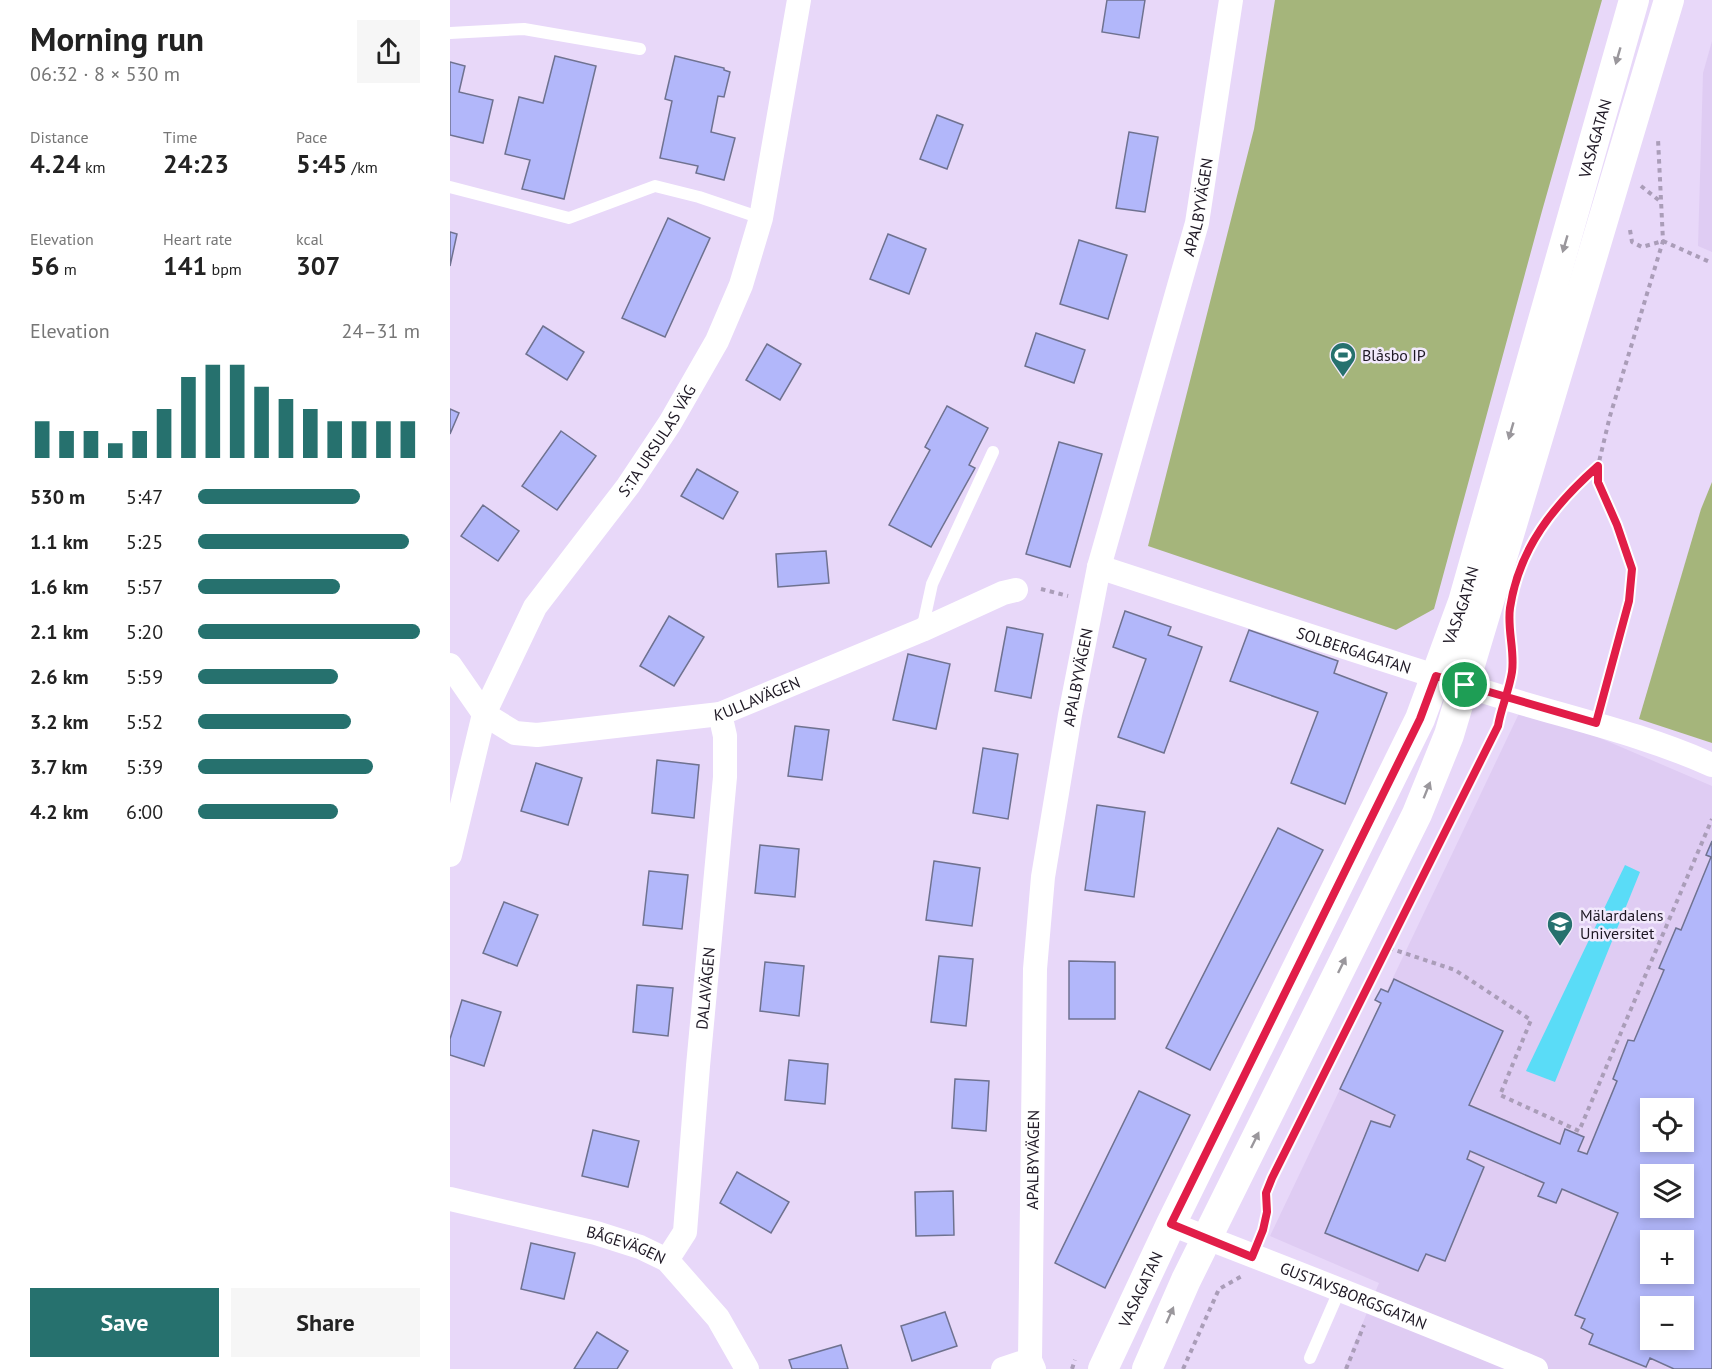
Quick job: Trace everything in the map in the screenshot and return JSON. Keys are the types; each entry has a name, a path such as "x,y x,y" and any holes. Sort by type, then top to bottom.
{"street":[{"name":"S:TA URSULAS VÄG","path":"450,855 484,714 535,607 628,486 670,423 717,341 741,285 761,218 799,0"},
{"name":"APALBYVÄGEN","path":"1032,1364 1036,958 1043,877 1070,715 1099,567 1197,223 1231,0"},
{"name":"VASAGATAN","path":"1103,1369 1171,1224 1420,719 1463,602 1634,0"},
{"name":"VASAGATAN","path":"1147,1369 1206,1237 1417,814 1449,735 1669,0"},
{"name":"SOLBERGAGATAN","path":"1099,567 1505,698 1596,723 1680,750 1712,765"},
{"name":"KULLAVÄGEN","path":"484,714 515,734 537,735 720,714 922,630 1004,592 1016,590"},
{"path":"450,665 484,714"},
{"name":"DALAVÄGEN","path":"667,1260 685,1232 725,777 725,736 720,714"},
{"name":"BÅGEVÄGEN","path":"450,1199 596,1233 640,1247 667,1260 718,1318 747,1369"},
{"name":"GUSTAVSBORGSGATAN","path":"1171,1224 1374,1302 1536,1369"},
{"path":"1003,1369 1032,1364"}],"lane":[{"path":"450,33 524,29 640,49"},
{"path":"450,187 569,218 655,186 699,196 761,218"},
{"path":"922,630 932,584 993,452"},
{"path":"1310,1358 1340,1289"}],"path":[{"path":"1596,723 1629,601 1632,569 1617,525 1598,482 1598,466 1610,417 1663,241 1657,132"},
{"path":"1640,186 1661,203"},
{"path":"1630,229 1632,242 1642,247 1663,241 1712,262"},
{"path":"1539,532 1550,515 1598,466"},
{"path":"1016,590 1033,588 1092,602"},
{"path":"1183,1369 1219,1289 1241,1276 1252,1257 1263,1230 1267,1212 1266,1193 1272,1178 1498,726 1513,666 1510,623"},
{"path":"1389,948 1455,970 1531,1020 1500,1095 1579,1131 1712,819"},
{"path":"1346,1369 1374,1302"}],"shaded area":[{"path":"1712,41 1712,252 1698,246 1703,73"},
{"name":"Mälardalens Universitet","path":"1523,705 1712,786 1712,1369 1344,1369 1379,1283 1270,1236"}],"green space":[{"name":"Blåsbo IP","path":"1275,0 1602,0 1434,609 1396,630 1148,546 1254,129"},
{"path":"1712,482 1712,743 1639,719 1701,509"}],"water":[{"path":"1625,865 1640,872 1555,1082 1526,1071"}],"building":[{"path":"1107,0 1145,0 1139,38 1102,32"},
{"path":"555,56 596,66 564,199 522,189 530,160 505,154 519,97 543,103"},
{"path":"675,56 724,68 730,72 724,97 718,96 711,132 735,138 724,180 696,173 698,166 660,158 672,101 665,99"},
{"path":"450,62 465,66 459,92 493,100 483,143 450,135"},
{"path":"937,115 963,125 947,169 920,159"},
{"path":"1129,132 1158,137 1145,212 1116,208"},
{"path":"668,218 710,238 665,337 622,318"},
{"path":"450,232 457,234 450,266"},
{"path":"888,234 926,249 909,294 870,279"},
{"path":"1079,240 1127,255 1108,319 1060,304"},
{"path":"543,326 584,352 567,380 526,354"},
{"path":"1036,333 1085,350 1074,383 1025,366"},
{"path":"767,344 801,364 780,400 746,380"},
{"path":"947,406 988,428 969,465 975,468 931,547 889,525 930,450 925,447"},
{"path":"450,409 459,413 450,434"},
{"path":"561,431 596,456 557,510 522,486"},
{"path":"1059,442 1102,454 1070,567 1026,554"},
{"path":"697,469 738,492 723,519 681,496"},
{"path":"483,505 519,531 498,561 461,536"},
{"path":"826,551 829,583 778,587 776,554"},
{"path":"1125,611 1171,627 1168,635 1202,647 1164,753 1118,737 1146,659 1113,647"},
{"path":"669,616 704,637 674,686 640,666"},
{"path":"1007,627 1043,634 1031,698 995,691"},
{"path":"1249,630 1338,661 1334,673 1387,693 1345,804 1291,783 1318,712 1230,681"},
{"path":"908,654 950,664 936,729 893,720"},
{"path":"795,726 829,730 822,780 788,776"},
{"path":"983,748 1018,754 1008,819 973,813"},
{"path":"657,760 699,765 694,818 652,813"},
{"path":"536,763 582,778 568,825 521,811"},
{"path":"1097,805 1145,812 1134,897 1085,890"},
{"path":"1278,828 1323,850 1210,1070 1166,1048"},
{"path":"1712,841 1712,1369 1674,1369 1650,1358 1646,1367 1589,1344 1593,1334 1581,1328 1585,1319 1575,1315 1618,1213 1562,1189 1556,1203 1538,1196 1544,1183 1470,1151 1467,1159 1484,1167 1445,1261 1426,1254 1418,1271 1325,1233 1371,1121 1390,1127 1395,1115 1340,1089 1381,1003 1375,1000 1381,989 1388,992 1394,979 1503,1031 1469,1105 1560,1144 1565,1129 1584,1137 1578,1151 1587,1154 1617,1081 1613,1079 1628,1040 1634,1041 1664,970 1659,968 1676,928 1681,930 1711,857 1706,855"},
{"path":"760,845 799,849 795,897 755,893"},
{"path":"934,861 980,868 972,926 926,920"},
{"path":"649,871 688,875 682,929 643,925"},
{"path":"504,902 538,915 517,966 483,953"},
{"path":"939,956 973,959 966,1026 931,1022"},
{"path":"1069,961 1115,962 1115,1019 1069,1019"},
{"path":"765,962 804,966 799,1016 760,1011"},
{"path":"637,985 673,988 668,1036 633,1032"},
{"path":"462,1000 501,1012 484,1066 450,1055 450,1039"},
{"path":"789,1060 828,1064 825,1104 785,1100"},
{"path":"955,1079 989,1081 986,1131 952,1128"},
{"path":"1139,1091 1190,1115 1105,1288 1055,1263"},
{"path":"593,1130 639,1141 628,1187 582,1176"},
{"path":"737,1172 789,1202 771,1233 720,1203"},
{"path":"953,1191 954,1235 916,1236 915,1192"},
{"path":"531,1243 575,1253 564,1299 521,1289"},
{"path":"945,1312 957,1346 912,1361 901,1326"},
{"path":"597,1332 628,1351 617,1369 574,1369"},
{"path":"841,1345 848,1369 792,1369 789,1360"}],"place":[{"name":"Blåsbo IP","path":"1343,378"},
{"name":"Mälardalens Universitet","path":"1560,947"}],"route":[{"path":"1465,685 1436,676 1420,719 1171,1224 1252,1257 1263,1230 1267,1212 1266,1193 1272,1178 1498,726 1500,714 1505,698 1512,674 1510,609 1528,548 1550,515 1598,466 1598,482 1617,525 1632,569 1629,601 1596,723 1505,698 1465,685"}]}
